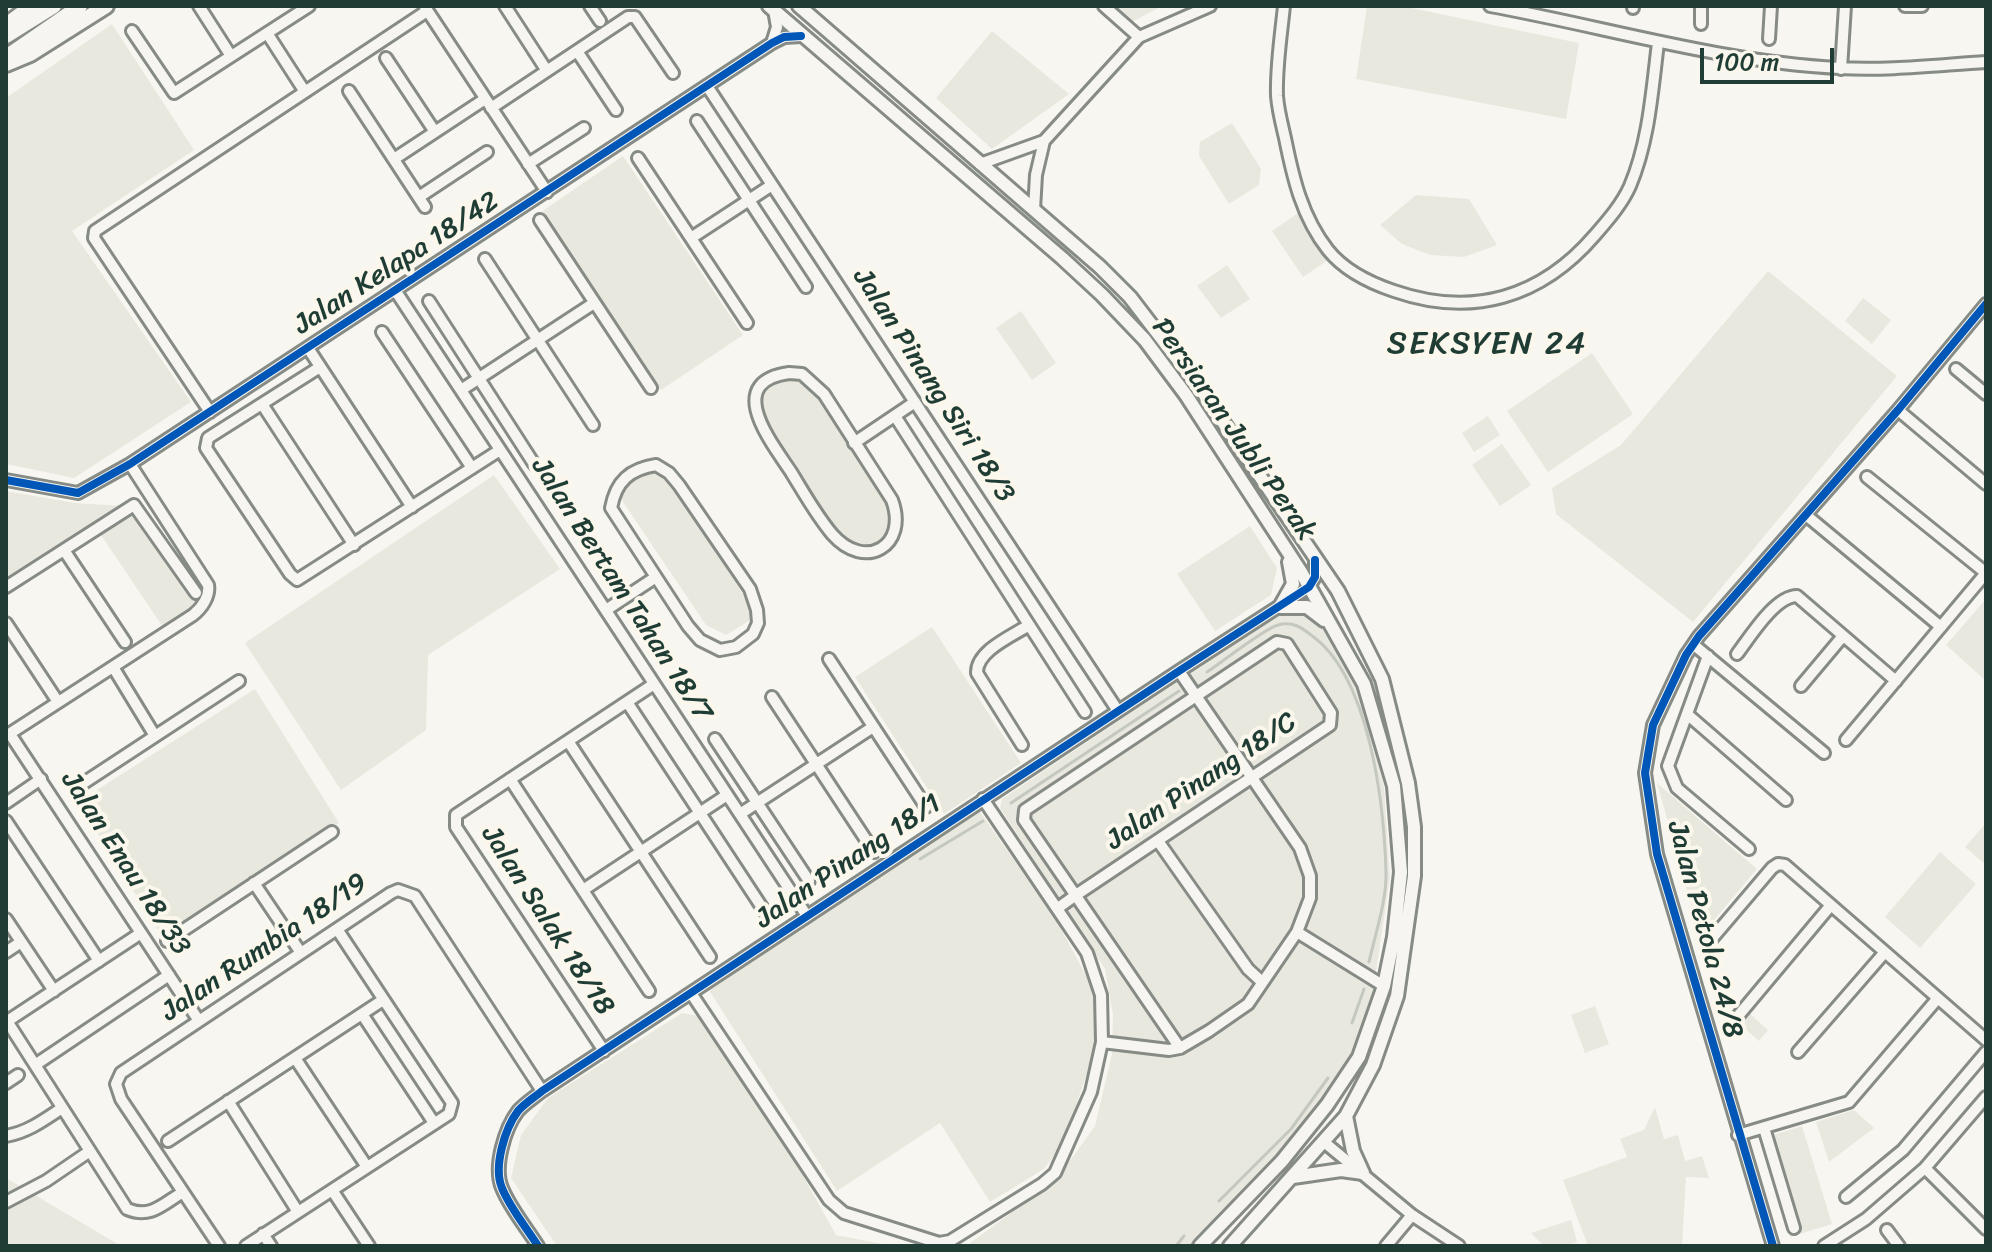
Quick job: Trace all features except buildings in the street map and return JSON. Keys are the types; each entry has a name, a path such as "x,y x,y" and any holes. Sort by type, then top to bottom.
{"highway":[{"path":"6,25 32,6"},
{"path":"6,36 54,6"},
{"path":"6,57 80,6"},
{"path":"6,64 30,54 106,6"}],"main road":[{"name":"Persiaran Jubli Perak","path":"799,6 1130,297 1202,391 1338,591 1382,679 1408,783 1414,827 1414,876 1397,996 1373,1065 1346,1116 1230,1246"},
{"name":"Persiaran Jubli Perak","path":"771,8 1062,258 1123,316 1186,395 1309,587 1364,684 1394,786 1401,872 1394,937 1384,986 1359,1057 1327,1105 1282,1161 1200,1246"},
{"path":"1280,540 1292,571 1293,584 1280,607 1307,607 1339,637"},
{"path":"1346,1116 1353,1151 1363,1173"},
{"path":"1282,1161 1291,1158 1308,1144 1324,1142"},
{"path":"1293,1177 1341,1170 1363,1173"}],"street":[{"path":"199,6 231,56"},
{"path":"282,6 289,19"},
{"path":"132,31 174,93 309,6"},
{"path":"505,6 547,71"},
{"path":"590,6 600,21"},
{"path":"1104,6 1139,37"},
{"path":"980,164 1044,141 1139,37 1210,6"},
{"path":"1284,6 1277,100 1293,182 1301,204 1329,250 1369,283 1411,297 1445,303 1479,304 1505,298 1530,287 1581,250 1615,212 1630,187 1646,136 1658,43"},
{"path":"1490,6 1658,43 1783,64 1883,69 1986,62"},
{"path":"1701,6 1701,24"},
{"path":"1769,39 1771,6"},
{"path":"1841,69 1845,6"},
{"path":"1905,6 1922,6"},
{"path":"210,412 94,238 95,231 426,8 547,192"},
{"path":"771,8 777,27 772,43"},
{"path":"394,159 435,132 547,71 628,17 635,17 673,73"},
{"path":"267,33 305,92"},
{"name":"Jalan Kelapa 18/42","path":"6,480 78,493 130,464 772,43 784,37 801,36"},
{"path":"577,51 616,110"},
{"path":"386,58 435,132"},
{"name":"Jalan Pinang Siri 18/3","path":"707,86 1118,711"},
{"path":"349,91 422,202 487,152"},
{"path":"697,121 806,287"},
{"path":"528,164 584,128"},
{"path":"1034,210 1036,175 1044,141"},
{"path":"638,158 747,323"},
{"path":"691,238 772,185"},
{"path":"540,220 651,388"},
{"path":"485,259 593,425"},
{"name":"Jalan Bertam Tahan 18/7","path":"395,290 807,916"},
{"path":"429,301 534,464"},
{"path":"461,390 594,303"},
{"name":"Jalan Petola 24/8","path":"1773,1246 1657,854 1645,773 1653,725 1686,655 1986,304"},
{"path":"382,332 472,468"},
{"path":"308,348 412,507"},
{"path":"320,367 208,438 206,448 297,580 500,450"},
{"path":"1956,369 1986,394"},
{"path":"778,374 802,374 824,394 854,443 892,500 897,514 897,529 891,538 869,554 856,553 842,546 758,423 756,396 760,387 778,374"},
{"path":"854,443 915,402"},
{"path":"262,404 354,545"},
{"path":"1898,410 1986,484"},
{"path":"895,416 1085,712"},
{"path":"8,735 193,615 201,608 209,592 195,562 130,464"},
{"path":"656,465 669,473 679,485 750,589 758,623 753,634 736,647 720,650 700,640 656,577 611,508 620,482 638,468 656,465"},
{"path":"1846,740 1986,573 1867,477"},
{"path":"6,587 134,505 196,593"},
{"path":"1806,515 1941,627"},
{"path":"64,550 125,642"},
{"path":"1309,587 1315,577 1315,560"},
{"path":"606,610 656,577"},
{"name":"Jalan Pinang 18/1","path":"538,1246 501,1186 498,1167 508,1128 519,1110 542,1091 983,799 1309,587"},
{"path":"1737,654 1778,603 1789,596 1797,596 1896,681"},
{"path":"6,623 58,702"},
{"path":"1022,745 976,667 982,656 1029,625"},
{"path":"1801,686 1843,636"},
{"name":"Jalan Pinang 18/C","path":"1058,908 1330,725 1331,713 1287,644 1277,642 1196,696"},
{"path":"1694,645 1824,753"},
{"path":"1708,656 1668,766 1677,788 1749,849"},
{"path":"829,659 926,807"},
{"path":"113,667 155,736"},
{"path":"1102,1042 1161,1051 1180,1048 1248,1004 1297,932 1310,898 1307,861 1179,671"},
{"path":"79,786 239,681"},
{"path":"649,991 510,779 654,684"},
{"path":"1180,1048 1024,820 1025,810 1196,696"},
{"path":"772,697 874,852"},
{"path":"627,702 765,912"},
{"path":"1687,714 1786,800"},
{"path":"740,814 873,727"},
{"name":"Jalan Enau 18/33","path":"8,735 41,779 199,1021"},
{"path":"715,739 809,881"},
{"path":"568,741 710,957"},
{"path":"6,803 41,779"},
{"name":"Jalan Salak 18/18","path":"510,779 456,815 456,827 604,1051"},
{"path":"583,890 727,795"},
{"path":"691,993 838,1209 939,1243 950,1241 1055,1173 1086,1108 1102,1042 1101,995 1087,953 983,799"},
{"path":"6,821 99,961"},
{"path":"167,941 332,832"},
{"path":"1158,841 1248,969 1262,982"},
{"path":"1709,942 1778,864 1785,865 1986,1040"},
{"path":"254,883 301,953"},
{"name":"Jalan Rumbia 18/19","path":"219,1246 121,1099 116,1084 121,1073 391,893 398,890 415,896 542,1091"},
{"path":"1733,1022 1831,905"},
{"path":"6,919 54,991"},
{"path":"246,1246 449,1114 452,1103 337,929"},
{"path":"1297,932 1384,986"},
{"path":"141,933 6,1022 127,1209 140,1214 151,1212 183,1192"},
{"path":"6,952 21,942"},
{"path":"1798,1052 1885,952"},
{"path":"35,1065 169,975"},
{"path":"1738,1135 1849,1102 1938,998"},
{"path":"168,1141 383,1000"},
{"path":"362,1014 434,1123"},
{"path":"1846,1197 1903,1150 1986,1052"},
{"path":"295,1058 367,1167"},
{"path":"6,1083 18,1075"},
{"path":"1824,1246 1866,1219 1925,1168 1986,1097"},
{"path":"228,1101 298,1212"},
{"path":"6,1136 32,1127 62,1108"},
{"path":"1764,1128 1794,1228"},
{"path":"1324,1142 1412,1215 1459,1246"},
{"path":"6,1202 46,1181 90,1151"},
{"path":"1925,1168 1986,1229"},
{"path":"332,1190 369,1246"},
{"path":"1386,1246 1412,1215"},
{"path":"1887,1230 1899,1246"},
{"path":"263,1234 271,1246"}],"shaded area":[{"path":"1111,6 1162,6 1130,23"},
{"path":"1367,6 1402,6 1579,43 1566,119 1356,79"},
{"path":"112,24 194,150 72,231 191,402 74,478 6,464 6,98"},
{"path":"992,31 1069,94 992,149 936,98"},
{"path":"1232,123 1261,169 1259,185 1229,204 1199,156 1200,142"},
{"path":"623,156 743,335 661,390 541,212"},
{"path":"1416,195 1469,199 1497,245 1464,257 1430,255 1402,244 1380,225"},
{"path":"1301,211 1331,258 1303,277 1272,231"},
{"path":"1227,265 1250,299 1221,318 1197,286"},
{"path":"1768,271 1897,376 1693,622 1556,514 1552,488 1621,445"},
{"path":"1863,298 1891,320 1872,344 1845,321"},
{"path":"1021,311 1056,363 1032,380 996,328"},
{"path":"1592,353 1633,414 1548,472 1507,411"},
{"path":"782,378 800,378 811,385 889,506 892,525 886,537 868,550 845,543 763,423 760,400 766,389"},
{"path":"1488,416 1500,435 1474,452 1462,433"},
{"path":"1502,444 1531,485 1500,506 1472,465"},
{"path":"658,471 669,478 753,610 749,621 726,635 706,625 621,499 627,484 643,473"},
{"path":"494,475 560,569 428,655 426,730 341,790 245,643"},
{"path":"6,491 75,503 122,506 6,577"},
{"path":"133,509 199,603 193,611 165,630 99,532"},
{"path":"1250,526 1277,568 1271,595 1215,631 1177,574"},
{"path":"1986,599 1986,681 1946,645"},
{"path":"1291,611 1305,613 1319,624 1358,690 1384,787 1390,877 1373,992 1351,1059 1322,1103 1285,1147 1190,1246 966,1246 1056,1180 1095,1126 1112,1054 1113,1015 1105,969 1000,808 1002,799 1277,615"},
{"path":"932,627 1021,763 944,814 855,677"},
{"path":"255,689 339,823 161,935 78,802"},
{"path":"1657,783 1757,869 1700,937"},
{"path":"978,809 1056,920 1095,992 1100,1033 1064,1142 1044,1169 990,1202 940,1123 837,1191 709,990"},
{"path":"1986,823 1986,865 1965,847"},
{"path":"1940,852 1976,884 1920,948 1885,917"},
{"path":"1595,1006 1609,1044 1585,1053 1571,1015"},
{"path":"682,1013 698,1016 792,1156 836,1235 893,1246 557,1246 511,1178 521,1135 548,1098"},
{"path":"1750,1014 1768,1030 1759,1041 1741,1025"},
{"path":"1655,1107 1664,1139 1678,1135 1685,1161 1702,1156 1709,1178 1686,1177 1682,1246 1588,1246 1563,1180 1627,1157 1620,1139 1644,1130"},
{"path":"1854,1110 1874,1128 1829,1162 1816,1122"},
{"path":"1802,1126 1832,1224 1790,1237 1760,1139"},
{"path":"6,1178 121,1246 6,1246"},
{"path":"1571,1220 1577,1242 1564,1246 1544,1246 1531,1233"}],"waterway":[{"path":"1207,672 1263,632 1278,625 1292,624 1311,635 1331,654 1347,680 1370,744 1385,844 1385,894 1369,962"},
{"path":"1011,803 1179,691"},
{"path":"920,859 983,821"},
{"path":"1352,1023 1364,989"},
{"path":"1219,1201 1291,1129 1328,1078"},
{"path":"1176,1246 1184,1236"}],"cycle path":[{"path":"6,480 78,493 130,464 772,43 784,37 801,36"},
{"path":"1773,1246 1657,854 1645,773 1653,725 1686,655 1699,636 1898,410 1986,304"},
{"path":"538,1246 509,1203 499,1170 505,1137 513,1118 524,1105 1309,587 1315,577 1315,560"}],"district":[{"name":"SEKSYEN 24","path":"1487,345"}]}
